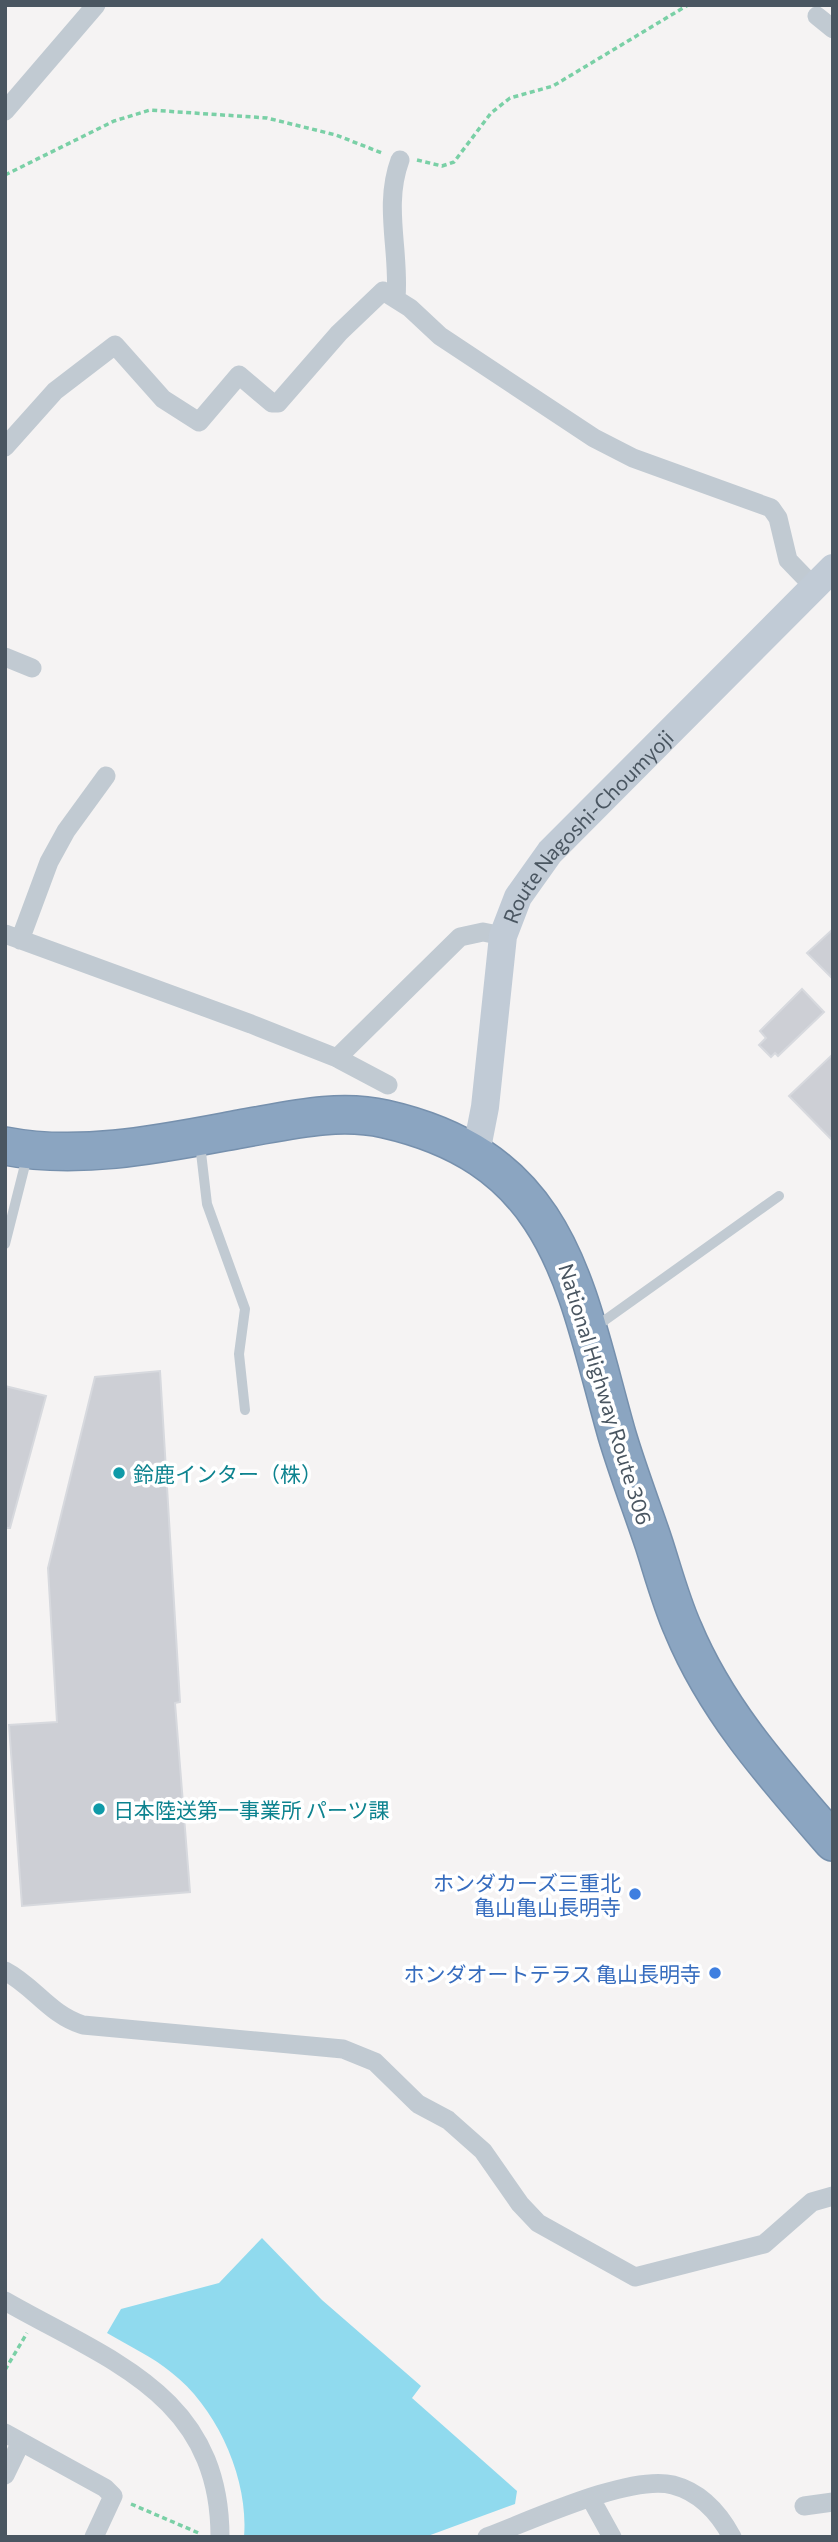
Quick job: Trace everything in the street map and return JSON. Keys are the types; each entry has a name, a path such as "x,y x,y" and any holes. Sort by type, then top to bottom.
{"highway":[{"name":"National Highway Route 306","path":"17,1148 150,1145 324,1115 381,1118 444,1137 476,1153 512,1184 545,1222 560,1247 590,1330 618,1437 682,1628 718,1701 766,1765 833,1842"}],"main road":[{"name":"Route Nagoshi-Choumyoji","path":"476,1153 485,1107 503,936 518,897 550,852 824,577"}],"street":[{"path":"5,111 96,5"},
{"path":"396,298 398,272 391,184 400,160"},
{"path":"5,447 55,391 115,345 163,399 199,422 239,375 272,403 278,404 338,333 383,291 396,298 440,336 594,438 633,458 771,508 778,518 788,560 824,577"},
{"path":"5,657 32,668"},
{"path":"106,776 55,852 13,937 80,959 337,1058 388,1086"},
{"path":"337,1058 460,937 484,932 503,936"},
{"path":"5,1971 26,1983 52,2010 83,2025 343,2049 375,2062 418,2104 448,2120 483,2151 520,2204 538,2223 635,2277 764,2244 812,2202 833,2196"},
{"path":"5,2301 143,2380 185,2419 207,2458 220,2507 220,2537"},
{"path":"5,2475 13,2437 105,2488 113,2496 94,2537"},
{"path":"491,2536 640,2484 672,2485 710,2506 732,2537"},
{"path":"591,2499 612,2537"},
{"path":"804,2506 833,2502"}],"lane":[{"path":"199,1137 208,1204 245,1309 239,1354 245,1410"},
{"path":"5,1244 17,1148"},
{"path":"590,1330 779,1196"}],"path":[{"path":"5,175 114,121 149,110 267,118 336,135 400,160 421,159 442,166 454,162 491,113 510,98 553,86 688,5"},
{"path":"5,2370 29,2329"},
{"path":"113,2496 208,2537"}],"water":[{"path":"262,2238 322,2300 421,2386 412,2398 517,2491 515,2504 425,2537 244,2537 241,2492 235,2469 227,2446 203,2405 165,2367 107,2333 121,2309 219,2283"}],"building":[{"path":"833,929 833,979 807,953"},
{"path":"802,989 824,1012 778,1056 775,1053 771,1057 759,1045 766,1038 760,1031"},
{"path":"833,1054 833,1141 789,1096"},
{"path":"160,1371 180,1702 175,1703 190,1892 22,1906 9,1725 57,1722 48,1568 95,1377"},
{"path":"5,1386 46,1396 10,1528 5,1528"}],"place":[{"name":"鈴鹿インター（株）","path":"119,1473"},
{"name":"日本陸送第一事業所 パーツ課","path":"99,1809"},
{"name":"ホンダカーズ三重北 亀山亀山長明寺","path":"635,1894"},
{"name":"ホンダオートテラス 亀山長明寺","path":"715,1973"}]}
